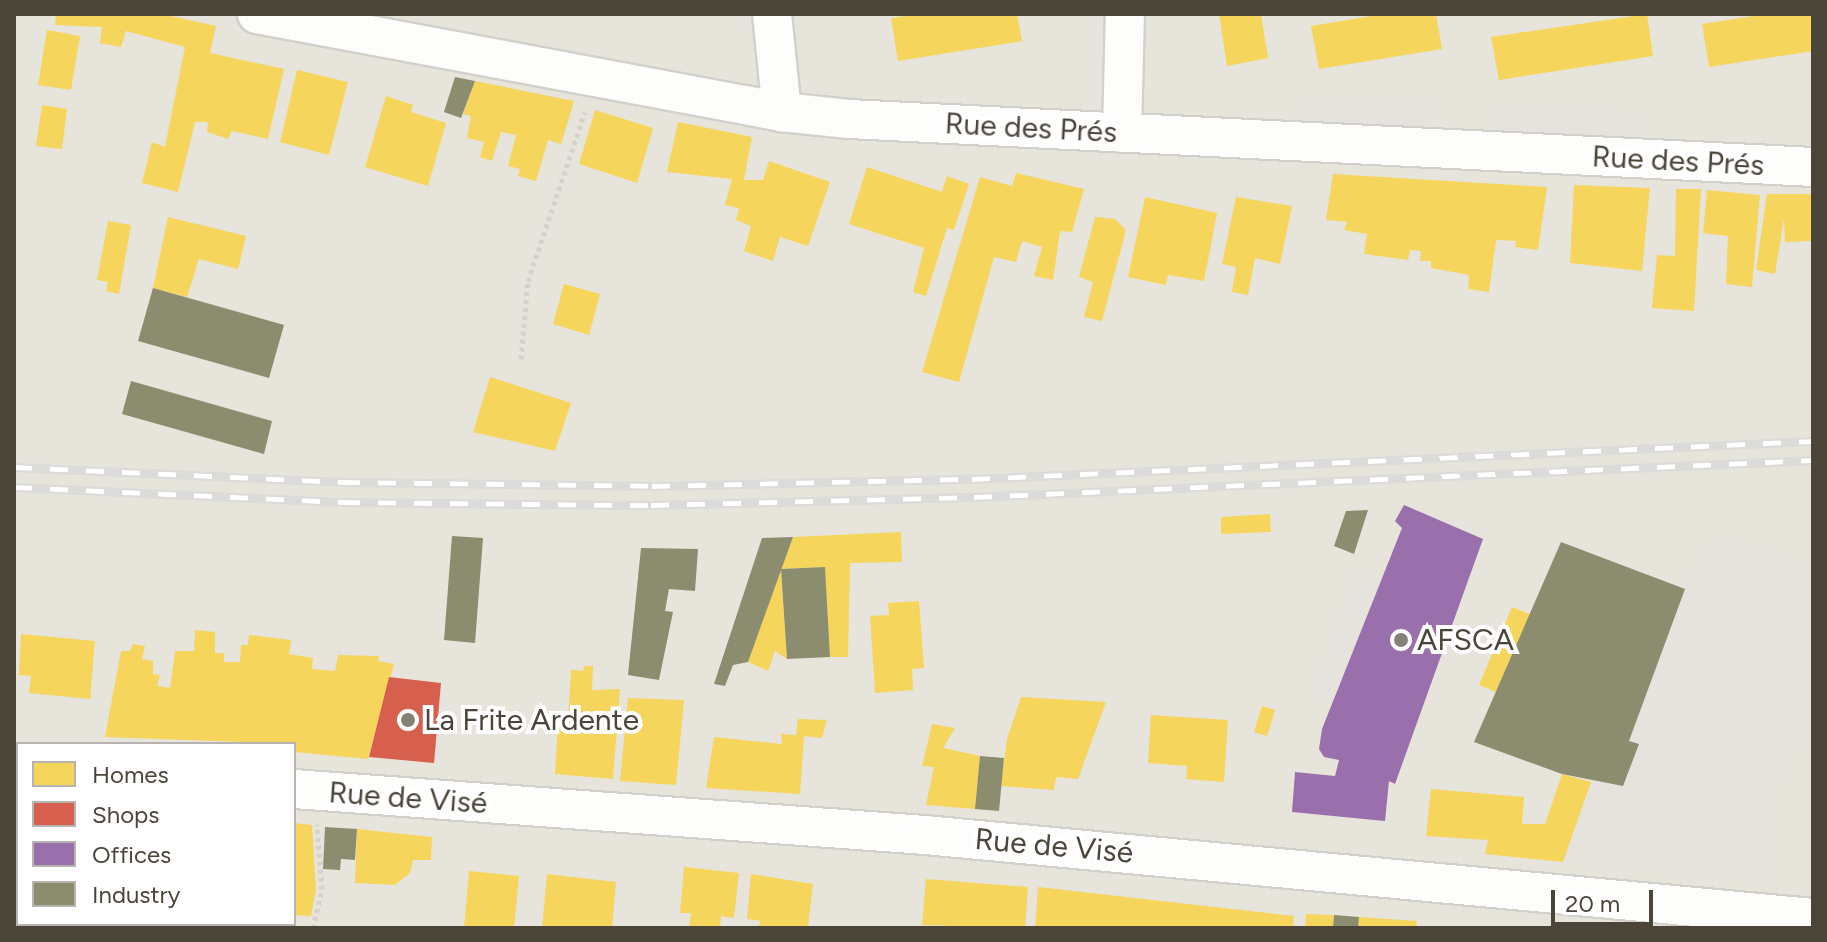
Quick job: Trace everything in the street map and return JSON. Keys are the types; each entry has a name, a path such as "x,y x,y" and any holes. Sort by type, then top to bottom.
{"street":[{"name":"Rue des Prés","path":"257,14 782,112 1122,133 1813,167"},
{"path":"772,14 782,112"},
{"path":"1122,133 1125,14"},
{"name":"Rue de Visé","path":"304,790 925,835 1813,918"}],"path":[{"path":"521,359 528,281 596,77"},
{"path":"304,790 322,889 313,928"}],"shaded area":[{"path":"14,14 1813,14 1813,928 14,928"},
{"path":"1306,98 1430,103 1431,132 1307,126"},
{"path":"1492,106 1647,114 1647,141 1491,133"},
{"path":"1718,537 1813,568 1813,708 1776,780 1767,881 1563,862 1594,777 1623,786 1629,741 1685,589"},
{"path":"1358,571 1379,578 1332,701 1314,695"}],"building: Homes":[{"path":"56,14 162,14 216,26 210,53 284,69 268,139 232,131 228,139 207,132 208,122 195,122 178,192 142,183 152,142 165,147 185,47 126,31 121,47 100,43 102,27 55,25"},
{"path":"920,14 1017,14 1022,41 898,61 891,18"},
{"path":"1219,14 1261,14 1268,58 1227,66"},
{"path":"1383,14 1436,14 1442,49 1319,69 1311,26"},
{"path":"1647,14 1653,56 1499,80 1491,37"},
{"path":"1766,14 1813,14 1813,51 1709,67 1702,24"},
{"path":"47,30 80,36 71,90 38,85"},
{"path":"297,70 348,82 329,155 280,142"},
{"path":"475,81 574,101 561,144 548,140 536,181 518,176 520,169 508,166 516,135 501,132 492,161 480,157 484,142 467,138 471,116 463,114"},
{"path":"386,96 413,105 411,112 446,123 428,186 365,167"},
{"path":"42,105 67,109 62,149 36,146"},
{"path":"595,110 653,128 637,183 579,164"},
{"path":"678,122 752,137 744,180 763,180 769,161 830,182 808,246 780,237 773,261 744,251 751,226 736,220 739,208 725,205 732,179 667,172"},
{"path":"867,167 942,192 947,176 969,184 954,230 947,228 926,296 913,292 924,248 849,224"},
{"path":"1016,173 1084,189 1072,232 1060,231 1053,280 1034,276 1042,247 1022,241 1016,262 994,257 959,382 922,372 980,177 1012,186"},
{"path":"1333,174 1547,187 1538,250 1515,247 1516,241 1496,240 1489,292 1468,289 1469,275 1431,268 1431,261 1420,261 1421,251 1410,250 1408,260 1364,254 1367,234 1344,230 1347,222 1326,220"},
{"path":"1574,185 1650,188 1642,271 1570,263"},
{"path":"1676,189 1701,189 1694,311 1652,308 1657,255 1675,256"},
{"path":"1707,190 1760,195 1752,287 1726,284 1728,236 1703,233"},
{"path":"1767,194 1813,194 1813,241 1785,242 1784,219 1775,274 1756,270"},
{"path":"1145,197 1217,213 1204,281 1168,275 1166,285 1128,277"},
{"path":"1236,197 1292,206 1280,264 1255,258 1248,295 1232,292 1236,267 1222,264"},
{"path":"168,217 246,236 238,269 199,259 187,297 153,288"},
{"path":"1095,217 1115,219 1126,230 1102,321 1084,317 1093,282 1079,277"},
{"path":"108,221 131,225 119,294 106,291 108,282 97,280"},
{"path":"564,284 600,294 589,335 553,324"},
{"path":"490,377 571,403 555,451 473,432"},
{"path":"1270,514 1271,532 1221,534 1221,517"},
{"path":"901,532 902,562 850,563 848,657 830,657 825,567 781,569 793,537"},
{"path":"781,569 787,659 775,651 768,671 748,662"},
{"path":"919,601 924,668 912,669 913,690 875,693 870,616 889,615 888,603"},
{"path":"1512,607 1530,614 1496,692 1479,685"},
{"path":"195,630 215,632 215,653 224,653 224,662 240,662 241,645 248,645 249,635 291,640 289,654 313,658 312,669 335,671 338,655 379,656 378,661 394,664 368,759 296,752 296,742 105,737 121,651 130,651 133,644 145,646 142,659 153,661 153,674 160,675 157,686 170,688 175,651 194,651"},
{"path":"21,634 95,641 90,699 29,693 31,676 19,675"},
{"path":"584,666 593,666 592,690 620,689 613,779 555,774 558,723 568,724 571,670 583,671"},
{"path":"1021,697 1106,702 1078,779 1056,777 1054,790 1001,786 1007,739"},
{"path":"628,698 684,700 676,785 620,781"},
{"path":"1262,706 1275,710 1267,736 1254,732"},
{"path":"1151,715 1228,720 1224,782 1186,779 1187,766 1148,763"},
{"path":"798,719 827,720 822,738 804,736 800,794 706,788 714,737 782,744 781,734 796,735"},
{"path":"932,724 955,728 943,748 980,756 975,809 926,805 934,767 922,766"},
{"path":"1562,774 1591,782 1563,862 1485,854 1488,840 1426,836 1431,789 1524,797 1522,824 1545,824"},
{"path":"296,823 312,825 316,890 311,916 296,915"},
{"path":"357,829 432,837 431,860 413,860 410,873 395,885 355,883"},
{"path":"684,867 739,873 734,918 721,916 720,928 689,928 691,913 680,913"},
{"path":"14,868 16,918 14,918"},
{"path":"469,871 519,876 514,928 464,928"},
{"path":"547,874 616,882 612,928 542,928"},
{"path":"751,874 813,884 808,928 757,928 761,921 747,919"},
{"path":"926,879 1028,887 1025,928 922,925"},
{"path":"1038,887 1294,916 1293,928 1035,928"},
{"path":"1306,914 1334,915 1333,928 1305,928"},
{"path":"1359,917 1417,921 1416,928 1358,928"}],"building: Shops":[{"name":"La Frite Ardente","path":"389,677 441,683 434,763 369,757"}],"building: Offices":[{"name":"AFSCA","path":"1404,505 1483,539 1395,784 1389,781 1385,821 1292,812 1295,772 1335,776 1339,760 1324,757 1319,749 1322,729 1402,528 1395,521"}],"building: Industry":[{"path":"455,77 475,81 461,118 444,112"},
{"path":"153,288 284,325 269,378 138,341"},
{"path":"131,381 272,421 264,454 122,414"},
{"path":"1368,510 1354,554 1334,546 1346,511"},
{"path":"452,536 483,538 475,643 444,640"},
{"path":"793,537 748,662 733,665 725,686 714,684 762,538"},
{"path":"1561,542 1685,589 1629,741 1639,744 1623,786 1562,774 1474,742"},
{"path":"641,548 698,549 695,591 669,589 665,611 673,612 659,680 628,675"},
{"path":"825,567 830,657 787,659 781,569"},
{"path":"980,756 1004,758 999,811 975,809"},
{"path":"325,827 357,829 355,860 341,859 340,870 323,869"},
{"path":"1334,915 1359,917 1358,928 1333,928"}],"railway":[{"path":"14,467 342,482 652,486 972,479 1813,441"},
{"path":"14,487 342,502 651,505 974,497 1813,460"}],"place":[{"name":"AFSCA","path":"1401,640"},
{"name":"La Frite Ardente","path":"408,720"}]}
